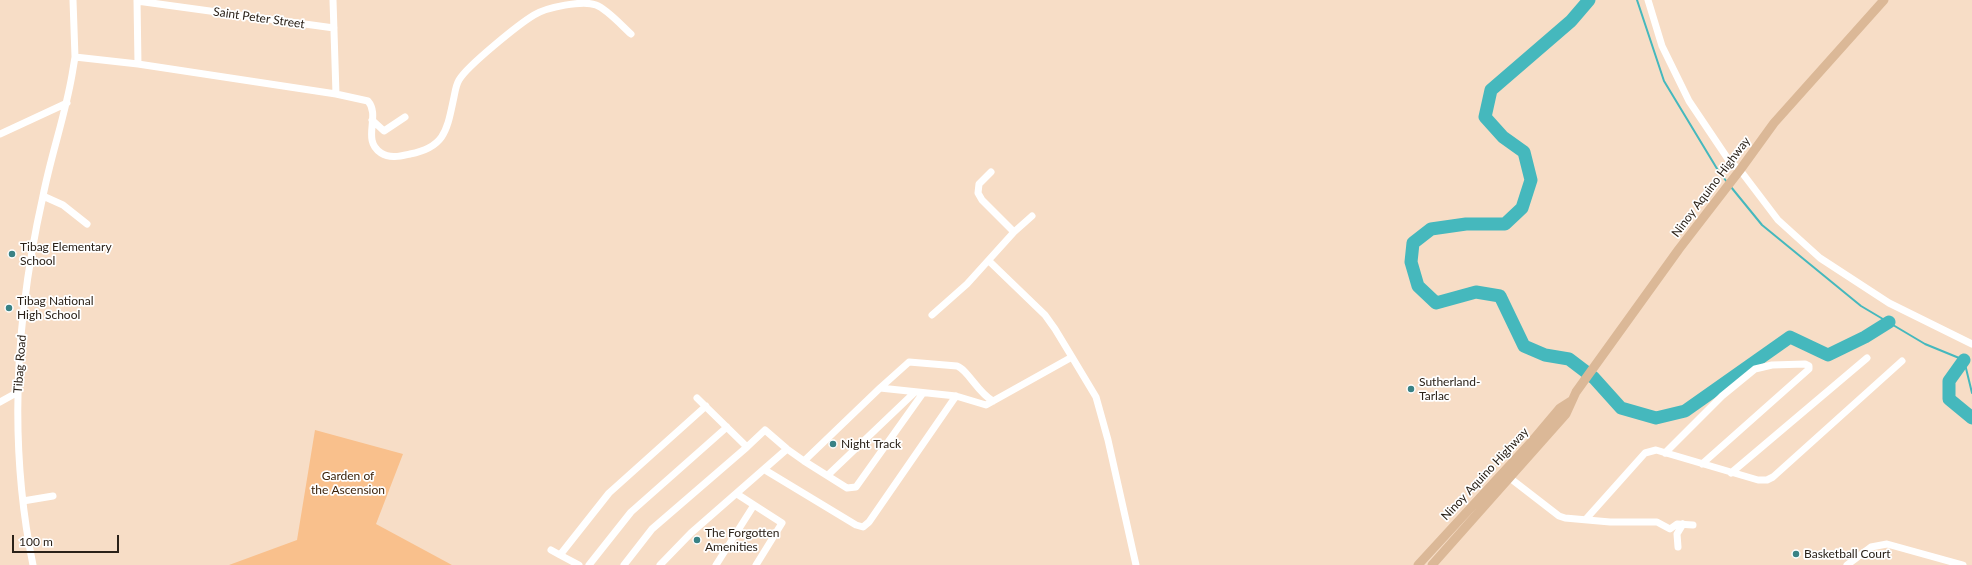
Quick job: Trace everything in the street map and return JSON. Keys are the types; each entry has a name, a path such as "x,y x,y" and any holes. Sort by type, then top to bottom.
{"main road":[{"name":"Ninoy Aquino Highway","path":"1432,565 1560,408 1571,401 1699,223 1774,123 1884,0"},
{"name":"Ninoy Aquino Highway","path":"1418,565 1506,476"}],"street":[{"name":"Tibag Road","path":"33,565 23,501 18,438 18,392 21,338 28,279 43,196 67,103 75,57 73,0"},
{"path":"333,0 336,94"},
{"path":"1648,0 1662,46 1689,101 1730,162 1778,220 1820,258 1889,304 1972,344"},
{"path":"137,1 138,64"},
{"name":"Saint Peter Street","path":"137,1 334,28"},
{"path":"75,57 138,64 368,100 372,107 372,139 375,147 382,154 397,157 431,148 440,140 447,126 460,78 508,35 538,13 579,3 594,5 631,34"},
{"path":"0,134 67,103"},
{"path":"372,120 384,131 405,117"},
{"path":"991,172 978,184 978,193 982,200 1014,232"},
{"path":"43,196 63,205 87,224"},
{"path":"932,315 989,261 1014,232 1032,216"},
{"path":"989,261 1045,315 1096,397 1108,440 1136,565"},
{"path":"880,388 956,396 967,398 983,405 993,401 1072,357"},
{"path":"1731,473 1867,358"},
{"path":"804,460 905,364 912,361 959,367 978,389 993,401"},
{"path":"1586,519 1645,453 1656,450 1758,480 1767,480 1773,477 1902,361"},
{"path":"1665,453 1741,378 1755,370 1772,365 1805,364 1809,366 1809,369 1702,464"},
{"path":"967,398 978,389"},
{"path":"0,402 18,392"},
{"path":"828,475 919,393"},
{"path":"624,565 652,529 765,430 787,449 847,488 856,487 919,393"},
{"path":"765,470 856,525 863,527 869,522 956,396"},
{"path":"697,398 747,447"},
{"path":"560,555 609,493 706,406"},
{"path":"589,565 631,512 727,427"},
{"path":"660,565 691,533 765,470 787,449"},
{"path":"1506,476 1559,516 1565,518 1610,522 1657,522 1670,529 1677,524 1693,525"},
{"path":"737,494 782,523 756,565"},
{"path":"23,501 53,496"},
{"path":"716,565 754,505"},
{"path":"1678,548 1677,534 1683,524"},
{"path":"1847,565 1871,547 1887,544 1963,565"},
{"path":"551,550 579,565"}],"green space":[{"name":"Garden of the Ascension","path":"315,430 403,454 376,524 452,565 229,565 297,540"}],"waterway":[{"path":"1589,0 1571,21 1491,90 1485,117 1503,137 1524,152 1531,180 1522,208 1505,224 1466,224 1431,229 1413,243 1411,262 1418,286 1436,303 1476,292 1500,296 1524,346 1545,355 1569,359 1594,378 1621,408 1656,418 1685,411 1790,337 1828,355 1865,337 1889,322"},
{"path":"1637,0 1664,81 1719,172 1727,182"},
{"path":"1731,187 1762,225 1861,306 1925,344 1964,360 1972,393"},
{"path":"1964,360 1949,381 1949,399 1972,418"}],"place":[{"name":"Tibag Elementary School","path":"12,254"},
{"name":"Tibag National High School","path":"9,308"},
{"name":"Sutherland- Tarlac","path":"1411,389"},
{"name":"Night Track","path":"833,444"},
{"name":"The Forgotten Amenities","path":"697,540"},
{"name":"Basketball Court","path":"1796,554"}]}
